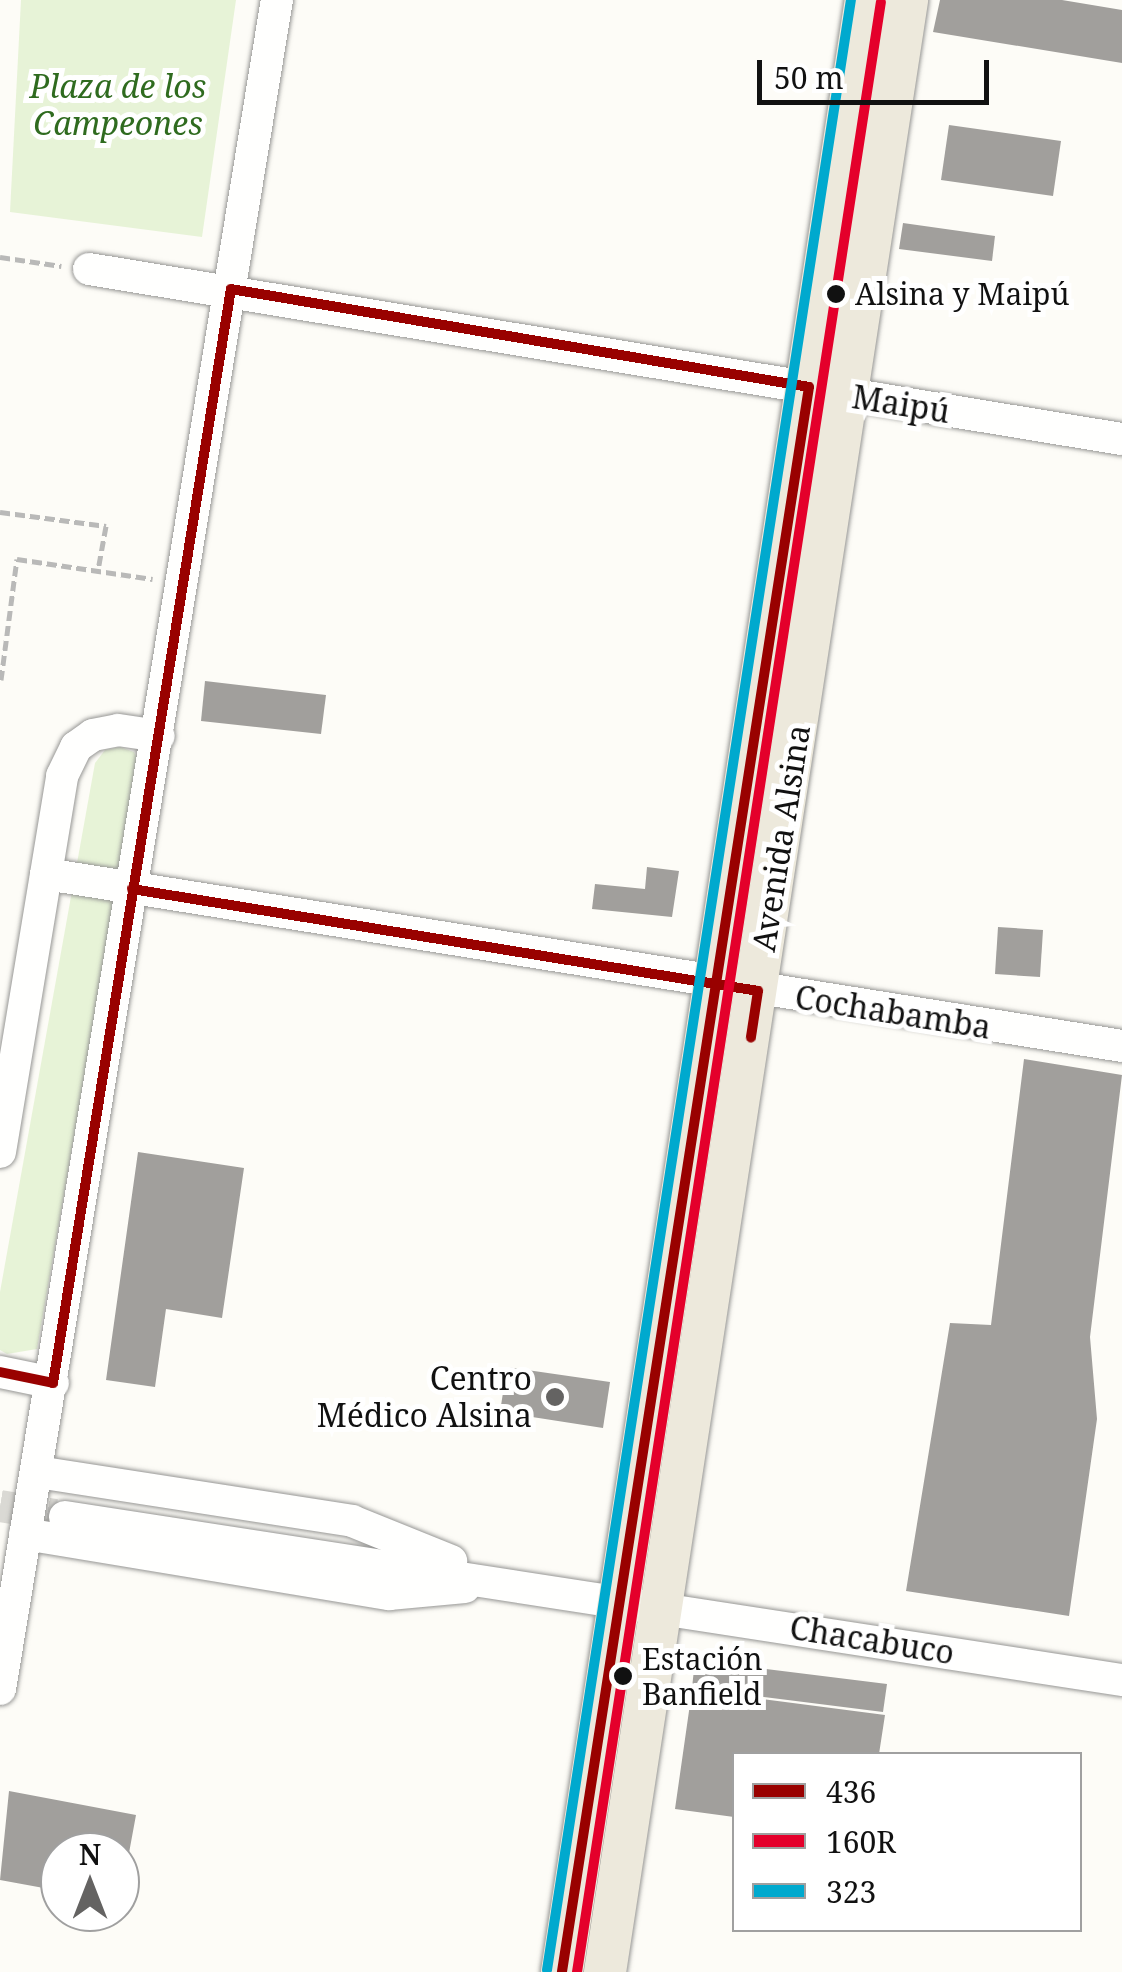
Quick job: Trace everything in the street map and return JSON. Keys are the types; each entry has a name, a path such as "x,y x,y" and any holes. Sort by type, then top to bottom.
{"main road":[{"name":"Avenida Alsina","path":"605,1972 758,992 829,391 866,0"},
{"name":"Avenida Alsina","path":"562,1972 715,984 907,0"}],"street":[{"path":"0,1689 54,1383 277,0"},
{"name":"Maipú","path":"89,269 231,289 1122,439"},
{"path":"0,1152 62,776 76,747 118,730 158,736"},
{"name":"Cochabamba","path":"46,874 758,992 1122,1046"},
{"path":"0,1372 54,1383"},
{"name":"Chacabuco","path":"37,1472 352,1521 504,1582"},
{"name":"Chacabuco","path":"65,1518 504,1582 1122,1680"},
{"name":"Chacabuco","path":"26,1534 389,1594 504,1582"}],"path":[{"path":"0,258 89,269"},
{"path":"0,513 106,526 98,571"},
{"path":"1,680 16,560 181,582"}],"green space":[{"name":"Plaza de los Campeones","path":"21,0 236,0 202,237 10,212"},
{"path":"120,747 134,752 139,763 37,1349 7,1354 0,1350 0,1292 95,763 105,750"}],"building":[{"path":"940,0 1062,0 1122,10 1122,63 933,32"},
{"path":"949,125 1061,141 1053,196 941,180"},
{"path":"903,223 995,236 992,261 899,249"},
{"path":"205,681 326,695 321,734 201,721"},
{"path":"647,867 679,871 672,917 592,909 595,884 645,889"},
{"path":"998,927 1043,930 1040,977 995,974"},
{"path":"1024,1059 1122,1075 1090,1337 1097,1419 1069,1616 906,1591 950,1323 991,1325"},
{"path":"138,1152 244,1168 222,1318 166,1309 155,1387 106,1380"},
{"name":"Centro Médico Alsina","path":"507,1367 610,1382 603,1428 500,1412"},
{"path":"695,1660 887,1684 883,1712 692,1688"},
{"path":"692,1690 885,1715 879,1752 732,1752 732,1817 675,1809"},
{"path":"9,1791 136,1815 133,1832 40,1832 40,1887 0,1880"}],"tunnel":[{"path":"0,1506 55,1515"}],"transit line":[{"name":"323","path":"547,1970 851,0"},
{"name":"160R","path":"577,1972 881,2"},
{"name":"436","path":"0,1372 53,1383 231,289 809,387 562,1972"},
{"name":"436","path":"132,889 758,991 751,1037"}],"place":[{"name":"Alsina y Maipú","path":"836,294"},
{"name":"Centro Médico Alsina","path":"555,1397"},
{"name":"Estación Banfield","path":"623,1676"}]}
